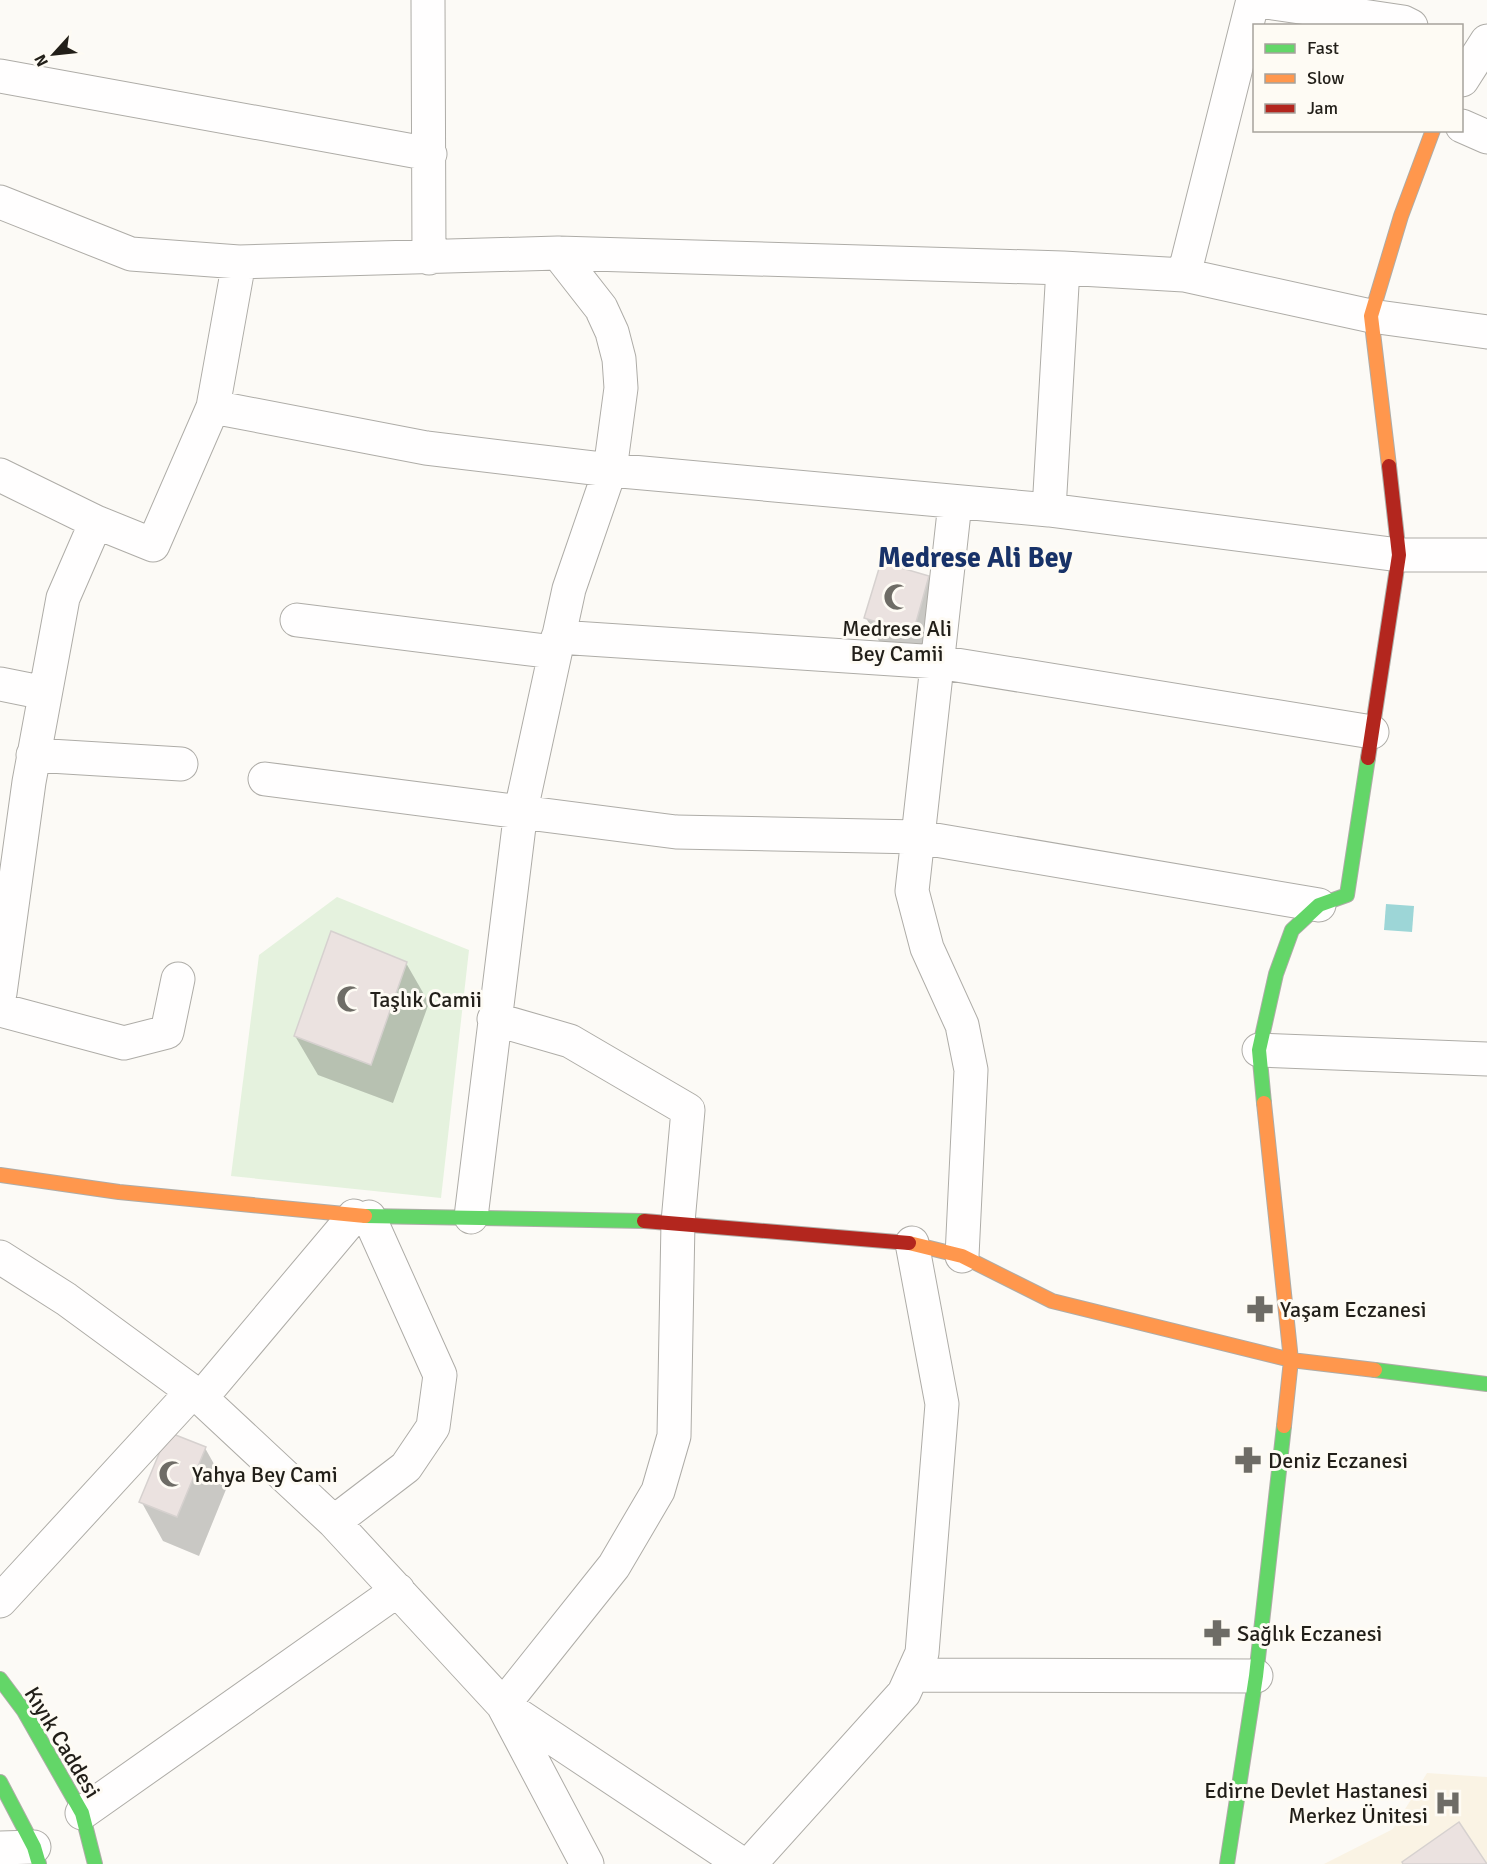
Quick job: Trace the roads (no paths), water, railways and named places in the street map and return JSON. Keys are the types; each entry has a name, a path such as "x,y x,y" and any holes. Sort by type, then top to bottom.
{"street":[{"path":"428,0 429,258"},
{"path":"1184,274 1253,0 1407,24"},
{"path":"0,76 430,154"},
{"path":"1463,127 1487,137"},
{"path":"1227,1864 1256,1676 1291,1360 1259,1050 1276,974 1292,930 1319,906 1347,895 1399,555 1371,316 1401,216 1432,132"},
{"path":"0,202 131,254 239,262 558,253 1063,268 1184,274 1371,316 1487,332"},
{"path":"471,1217 521,810 569,590 610,470 621,388 619,359 612,332 601,308 558,253"},
{"path":"0,475 96,522 153,545 213,407 239,262"},
{"path":"1049,510 1063,268"},
{"path":"213,407 426,448 610,470 1049,510 1399,555 1487,555"},
{"path":"956,503 912,891 927,948 962,1025 971,1070 962,1256"},
{"path":"0,993 14,792 33,755 63,598 96,522"},
{"path":"297,620 556,645 938,663 1372,732"},
{"path":"0,684 45,693"},
{"path":"33,755 181,764"},
{"path":"265,779 521,810 676,832 918,837 1319,906"},
{"path":"0,1010 124,1043 167,1032 178,979"},
{"path":"494,1019 570,1041 688,1110 678,1222 674,1436 658,1491 614,1566 504,1706"},
{"path":"1259,1050 1487,1059"},
{"path":"0,1174 118,1192 361,1217 678,1222 912,1243 962,1256 1052,1301 1291,1360 1487,1384"},
{"path":"0,1600 197,1395 361,1217"},
{"path":"334,1522 406,1467 433,1427 440,1375 361,1217"},
{"path":"750,1864 904,1693 922,1653 942,1404 912,1243"},
{"path":"0,1257 66,1299 197,1395 334,1522 504,1706 742,1864"},
{"path":"82,1813 398,1590"},
{"path":"912,1675 1256,1676"},
{"name":"Kıyık Caddesi","path":"0,1679 24,1711 82,1813 95,1864"},
{"path":"504,1706 587,1864"},
{"path":"0,1782 36,1855"},
{"path":"0,1848 36,1855"}],"water":[{"path":"1386,904 1414,906 1412,932 1384,930"}],"place":[{"name":"Medrese Ali Bey Camii","path":"897,597"},
{"name":"Taşlık Camii","path":"350,999"},
{"name":"Yaşam Eczanesi","path":"1260,1309"},
{"name":"Deniz Eczanesi","path":"1248,1460"},
{"name":"Yahya Bey Cami","path":"172,1474"},
{"name":"Sağlık Eczanesi","path":"1217,1633"},
{"name":"Edirne Devlet Hastanesi Merkez Ünitesi","path":"1448,1803"}],"district":[{"name":"Medrese Ali Bey","path":"975,557"}]}
